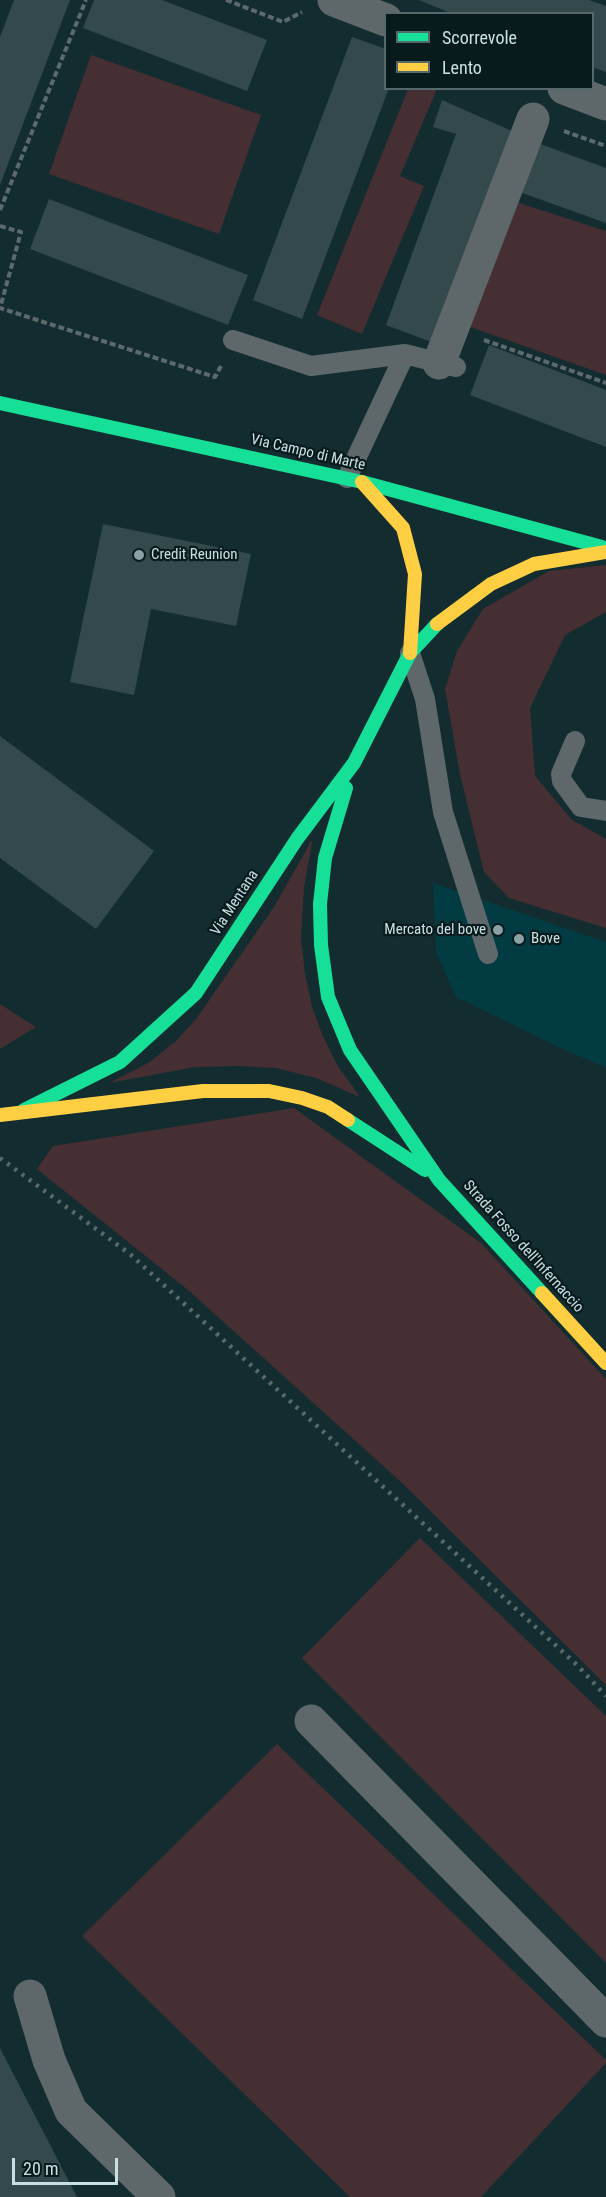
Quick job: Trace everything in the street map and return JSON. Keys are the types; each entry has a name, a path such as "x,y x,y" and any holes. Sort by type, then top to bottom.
{"main road":[{"name":"Via Campo di Marte","path":"0,403 354,480 606,550"},
{"name":"Via Mentana","path":"354,480 403,528 415,574 410,652"},
{"name":"Via Mentana","path":"24,1110 120,1062 196,993 297,839 354,763 410,652 443,618 491,584 534,564 606,550"},
{"path":"354,763 325,858 320,904 321,945 328,997 350,1050 439,1180"},
{"name":"Via Mentana","path":"0,1114 203,1091 269,1091 302,1098 328,1107 439,1180"},
{"name":"Strada Fosso dell'Infernaccio","path":"439,1180 606,1363"}],"street":[{"path":"334,0 384,19"},
{"path":"569,90 606,104"},
{"path":"448,365 453,328 533,119"},
{"path":"311,1721 606,2021"},
{"path":"30,1996 49,2060 71,2110 159,2197"}],"lane":[{"path":"233,340 311,366 405,354 448,365"},
{"path":"354,480 405,354"},
{"path":"410,652 424,699 443,812 488,954"},
{"path":"575,741 561,774 562,781 582,807 606,811"}],"path":[{"path":"0,210 86,0"},
{"path":"533,119 606,146"},
{"path":"0,226 21,232 0,308 216,377 233,340"},
{"path":"453,328 606,383"}],"shaded area":[{"path":"91,55 261,115 219,234 49,174"},
{"path":"408,90 437,90 400,176 424,186 362,334 317,315"},
{"path":"516,202 606,231 606,375 462,324"},
{"path":"606,565 606,612 565,635 530,708 535,776 572,820 606,839 606,928 509,898 484,872 460,774 445,689 457,651 483,609 549,571"},
{"path":"313,838 304,887 301,938 305,974 312,1007 322,1034 337,1065 360,1097 316,1078 276,1068 241,1066 195,1067 109,1083 150,1062 176,1041 196,1019 274,907"},
{"name":"Bove","path":"433,883 606,942 606,1067 567,1051 456,997 436,952"},
{"path":"0,1004 36,1027 0,1049"},
{"path":"294,1108 481,1243 606,1379 606,1685 400,1481 188,1290 37,1169 53,1146"},
{"path":"420,1538 606,1716 606,1963 302,1658"},
{"path":"277,1744 606,2060 606,2063 481,2197 350,2197 82,1936"}],"building":[{"path":"14,0 70,0 0,185 0,37"},
{"path":"94,0 162,0 267,40 247,91 83,28"},
{"path":"419,0 589,0 606,6 606,72 594,68 594,12 448,12"},
{"path":"352,37 384,48 384,90 388,90 302,319 253,300"},
{"path":"442,100 512,131 434,343 386,325 456,134 433,127"},
{"path":"532,141 606,168 606,223 514,190"},
{"path":"49,199 248,275 228,325 30,249"},
{"path":"489,345 606,390 606,447 470,395"},
{"path":"103,524 251,554 236,626 151,609 134,695 70,682"},
{"path":"0,736 154,851 96,929 0,858"},
{"path":"0,2048 77,2197 0,2197"}],"railway":[{"path":"0,1158 130,1254 577,1665 606,1696"}],"traffic: fast":[{"path":"0,403 362,482 602,547"},
{"path":"24,1110 120,1062 196,993 297,839 354,763 410,653 437,624"},
{"path":"346,788 325,858 320,904 321,945 328,997 350,1050 439,1180 542,1293"},
{"path":"348,1120 425,1170"}],"traffic: slow":[{"path":"362,482 403,528 415,574 410,653"},
{"path":"437,624 491,584 534,564 606,552"},
{"path":"0,1115 203,1091 269,1091 302,1098 328,1107 348,1120"},
{"path":"542,1293 606,1363"}],"place":[{"name":"Credit Reunion","path":"139,555"},
{"name":"Mercato del bove","path":"498,930"},
{"name":"Bove","path":"519,939"}]}
